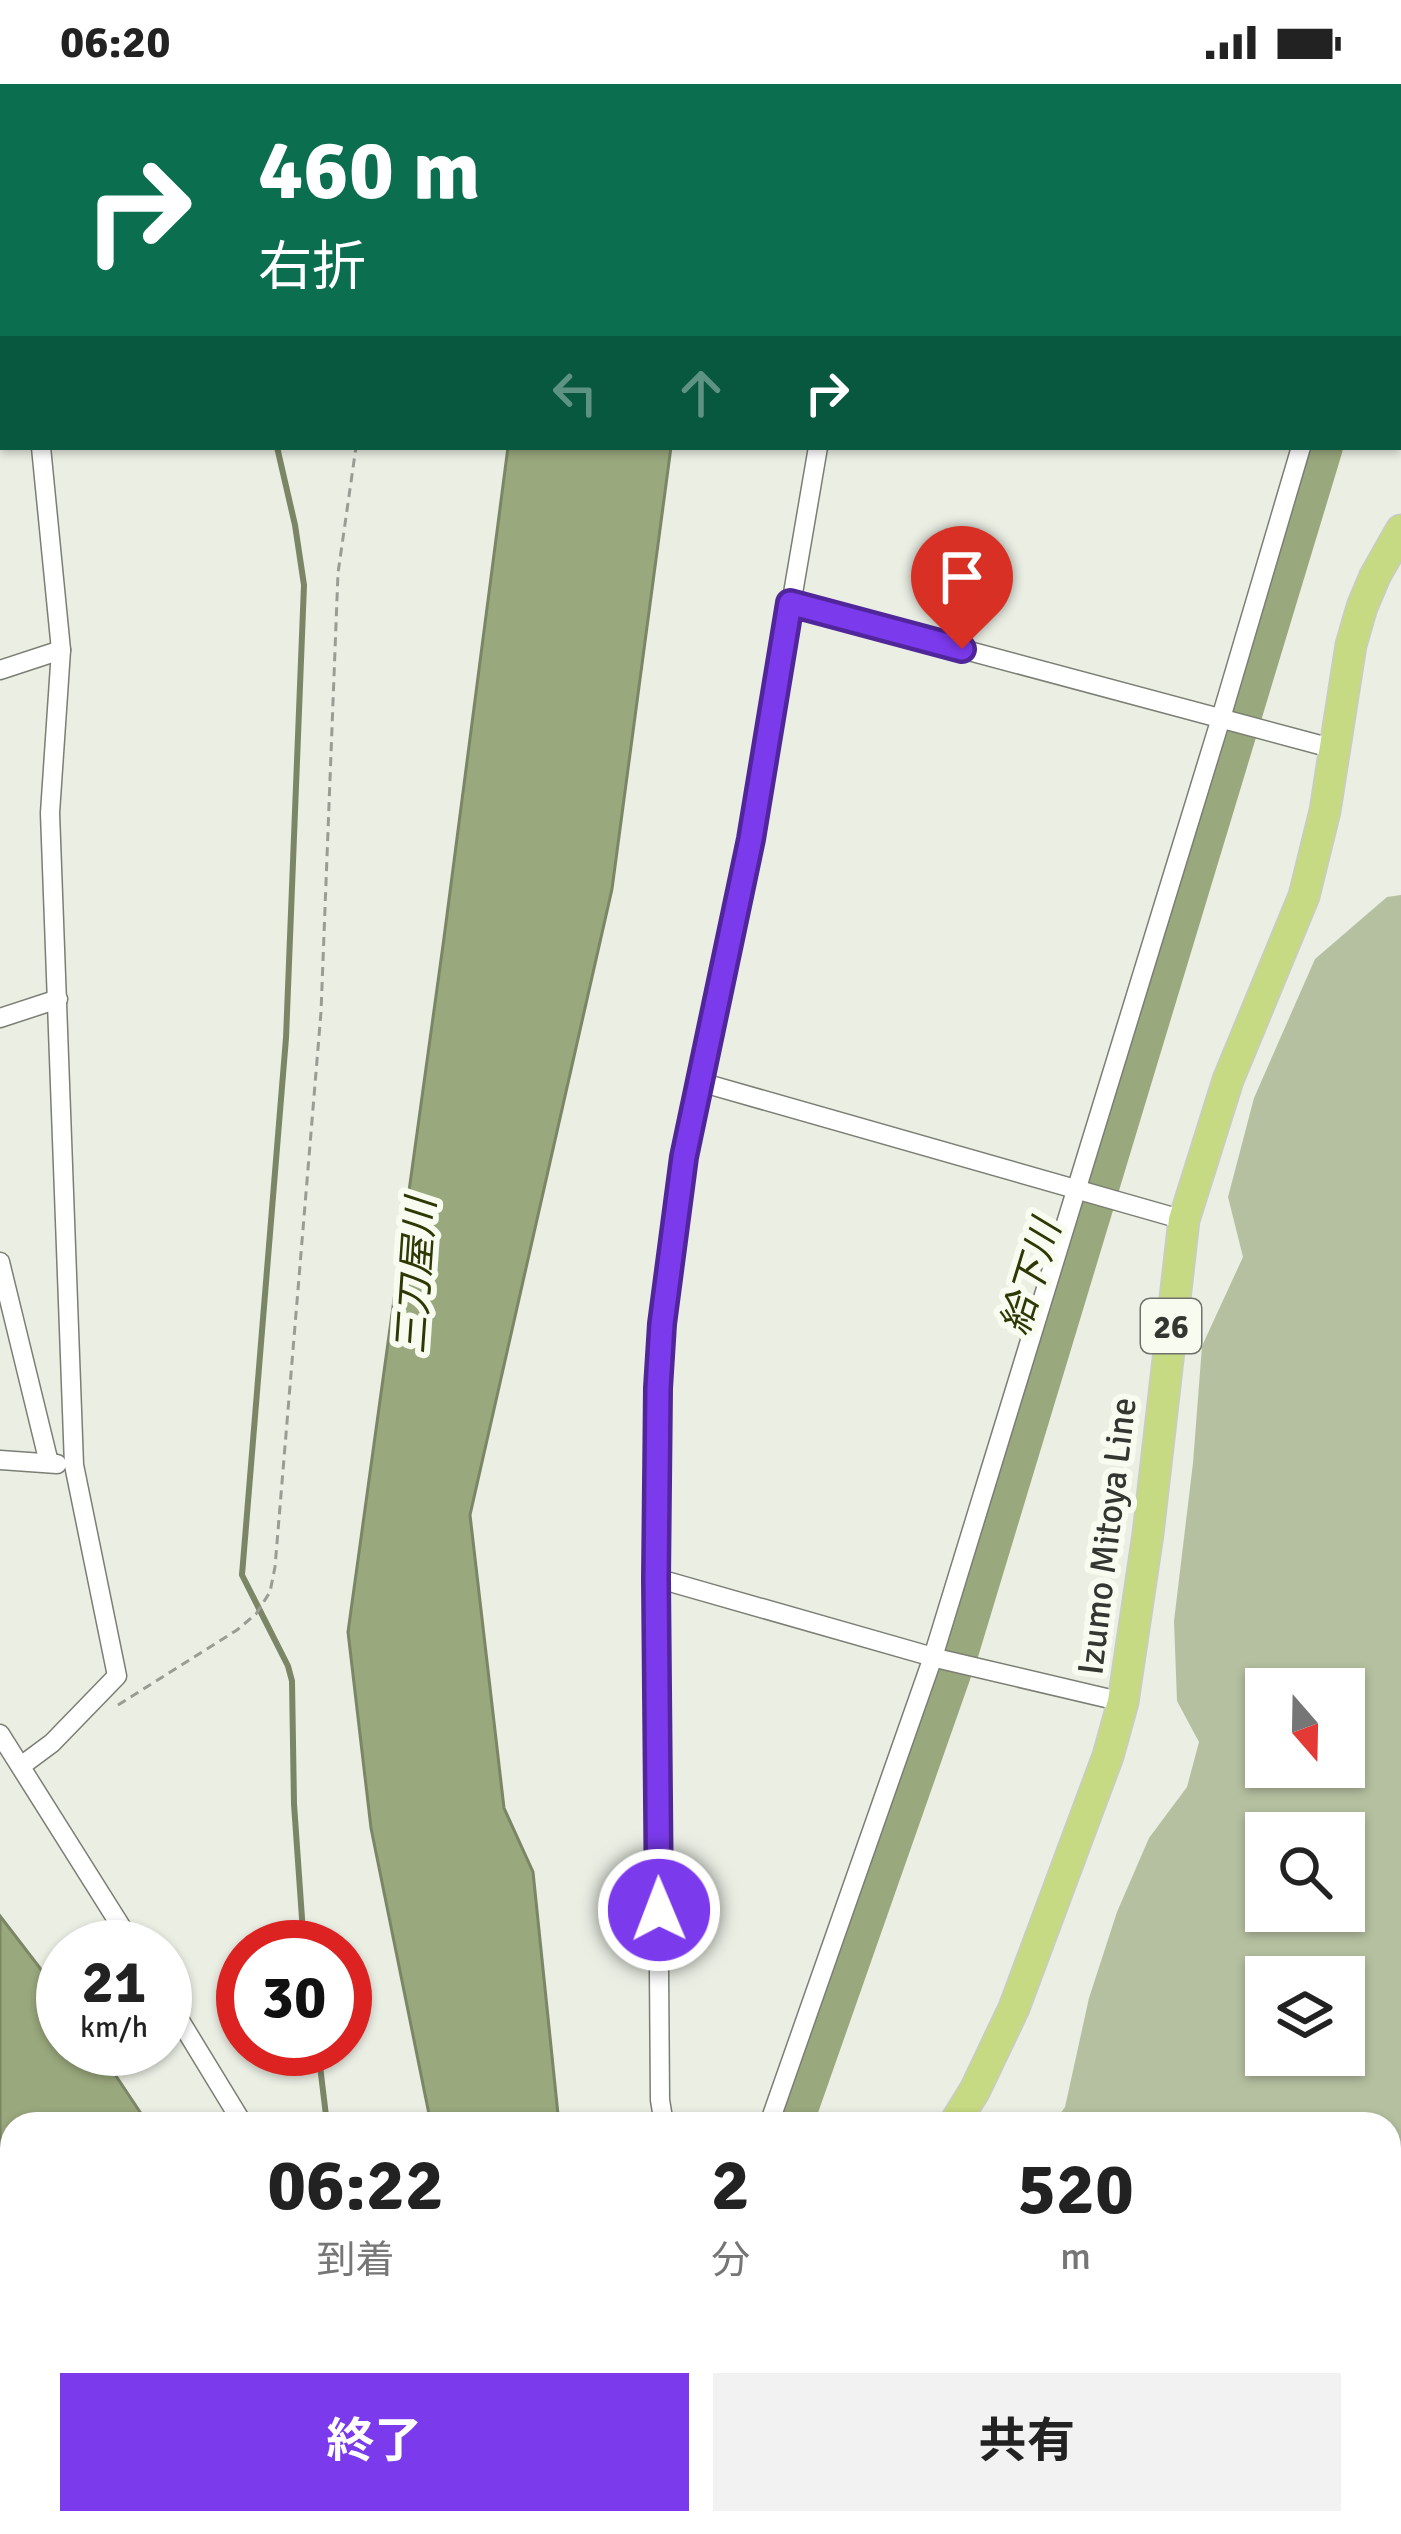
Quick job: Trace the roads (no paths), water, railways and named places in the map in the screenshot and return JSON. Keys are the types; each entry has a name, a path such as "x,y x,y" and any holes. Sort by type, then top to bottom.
{"main road":[{"name":"Izumo Mitoya Line","path":"961,2112 1014,2008 1108,1756 1123,1702 1148,1534 1184,1220 1228,1080 1304,896 1325,811 1347,668 1362,607 1401,530"}],"street":[{"path":"20,1766 52,1743 117,1676 74,1465 50,813 61,650 41,450"},
{"path":"662,2112 656,1579 662,1324 684,1157 751,839 817,450"},
{"path":"774,2112 936,1658 1223,719 1300,450"},
{"path":"790,603 1335,749"},
{"path":"0,670 61,650"},
{"path":"0,1018 58,999"},
{"path":"700,1082 1184,1220"},
{"path":"0,1262 49,1463"},
{"path":"0,1460 74,1465"},
{"path":"656,1579 936,1658 1123,1702"},
{"path":"0,1734 117,1920"},
{"path":"192,2040 236,2112"}],"water":[{"name":"三刀屋川","path":"508,450 671,450 612,889 470,1515 504,1808 533,1872 558,2112 429,2112 371,1828 348,1632"},
{"path":"0,1916 36,1963 36,2076 116,2076 140,2112 0,2112"}],"waterway":[{"path":"278,450 304,585 286,1038 242,1575 292,1681 302,1920"},
{"name":"給下川","path":"799,2112 961,1651 1324,450"},
{"path":"321,2076 326,2112"}]}
